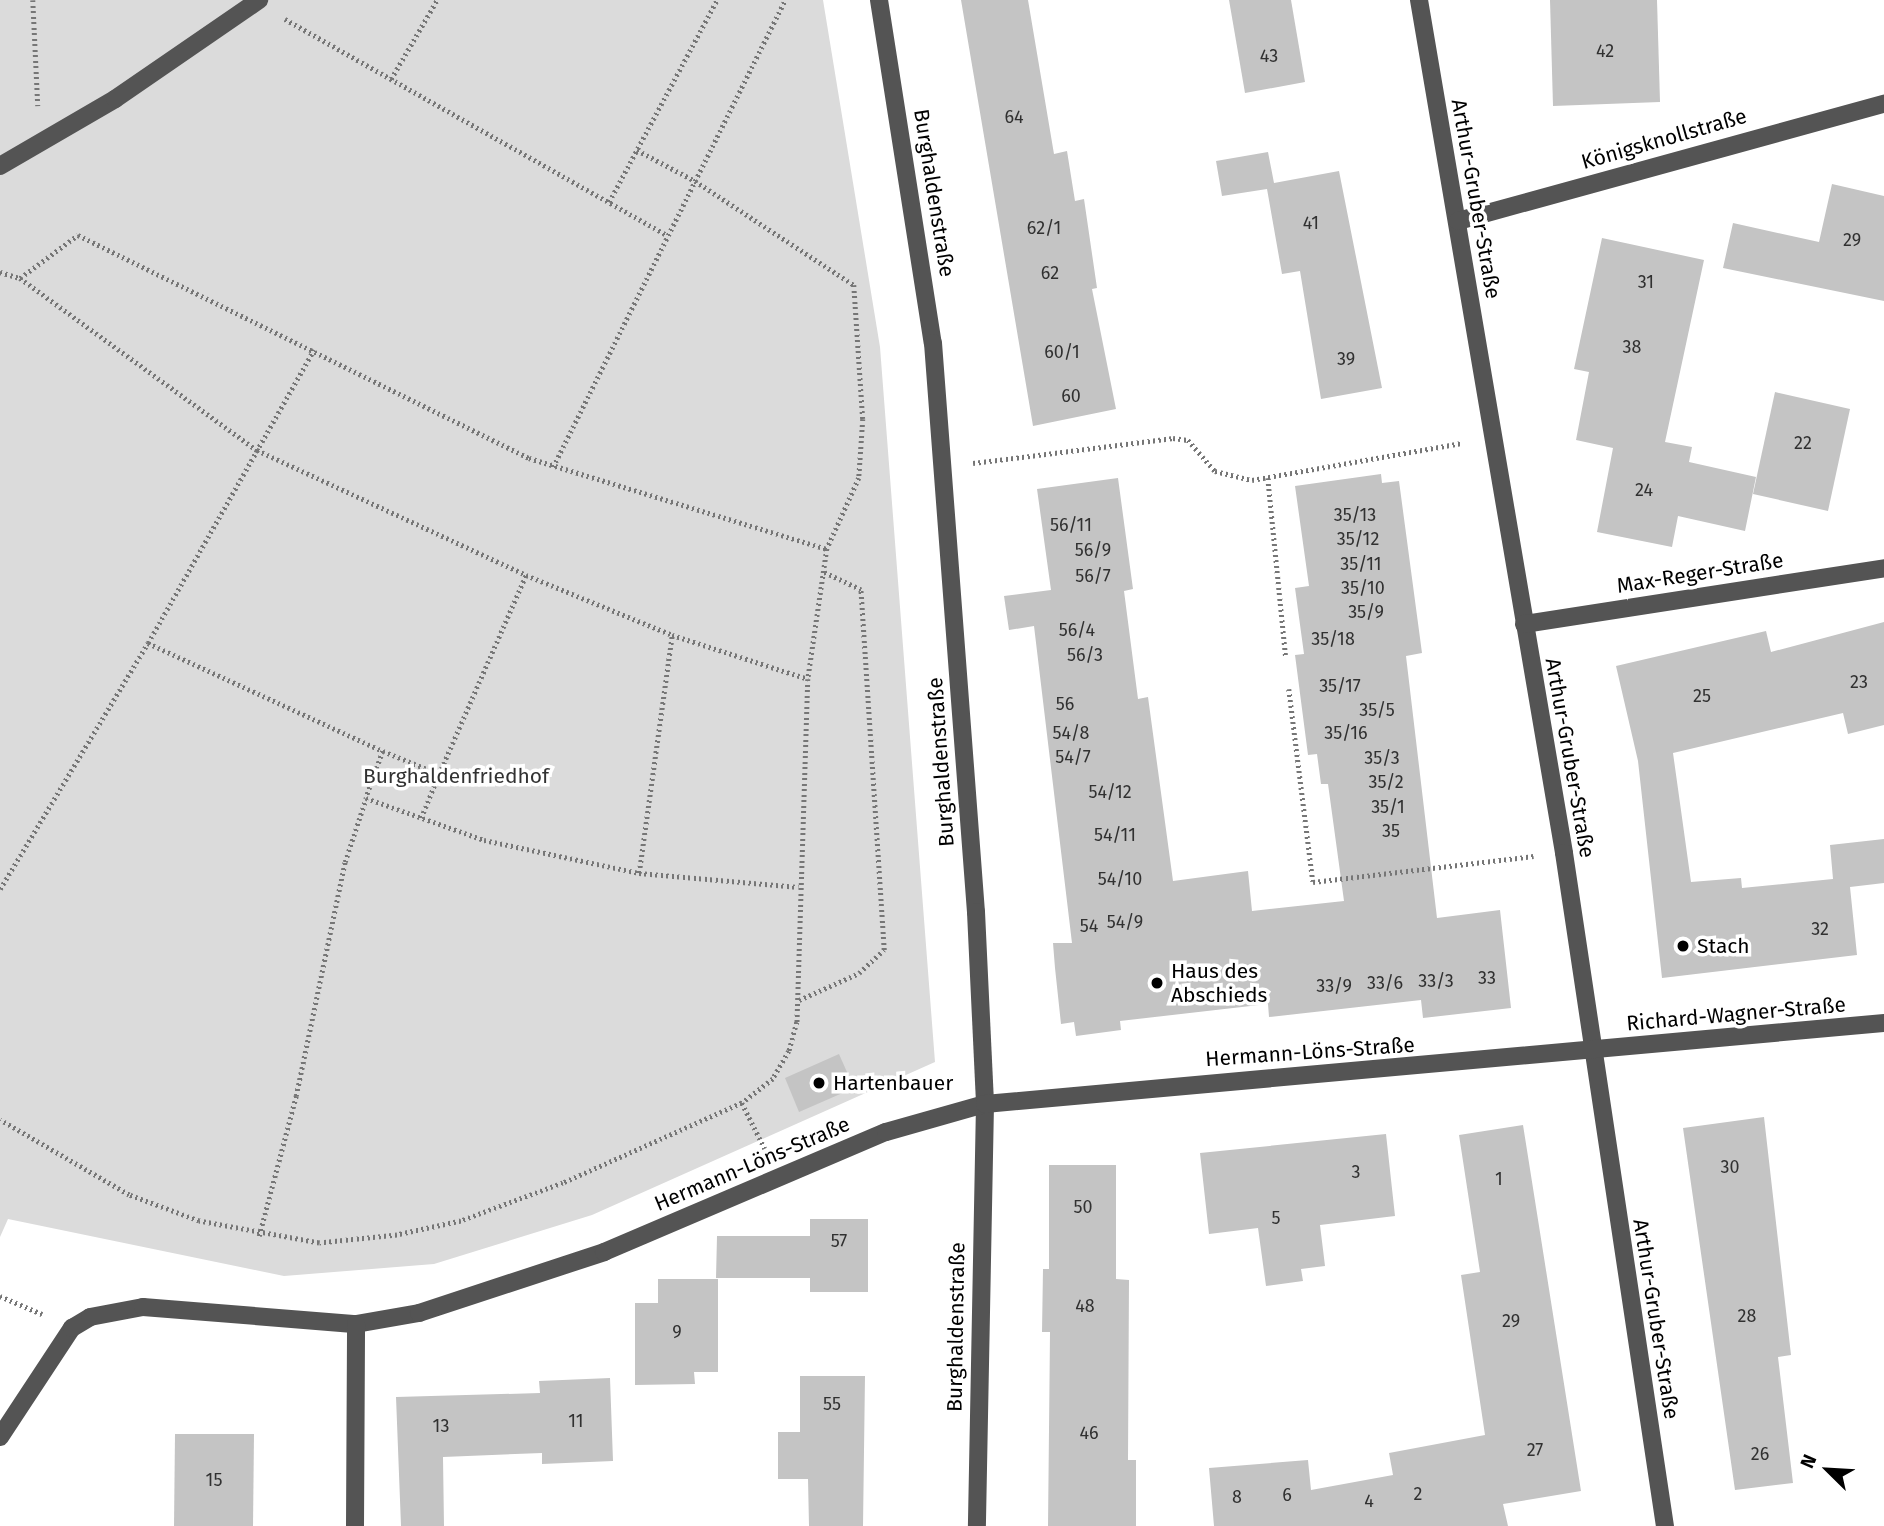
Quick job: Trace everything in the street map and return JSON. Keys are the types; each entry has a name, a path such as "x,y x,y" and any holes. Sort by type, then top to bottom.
{"street":[{"name":"Burghaldenstraße","path":"879,0 920,239 945,466 976,912 985,1104 977,1526"},
{"name":"Arthur-Gruber-Straße","path":"1419,0 1564,853 1665,1526"},
{"path":"0,166 115,99 258,2"},
{"name":"Königsknollstraße","path":"1458,221 1884,104"},
{"name":"Max-Reger-Straße","path":"1524,624 1884,568"},
{"name":"Richard-Wagner-Straße","path":"1593,1051 1884,1023"},
{"name":"Hermann-Löns-Straße","path":"72,1328 109,1311 143,1307 356,1324 419,1313 604,1252 886,1132 985,1104 1593,1051"},
{"path":"355,1526 356,1324"},
{"path":"0,1437 72,1328"}],"path":[{"path":"27,150 41,97 33,0"},
{"path":"391,79 437,0"},
{"path":"609,202 717,0"},
{"path":"553,467 785,0"},
{"path":"258,2 668,236"},
{"path":"0,1120 129,1195 199,1222 259,1236 319,1243 397,1236 461,1221 563,1184 742,1103 774,1079 789,1051 799,1000 798,887 808,679 827,549 859,478 863,419 854,285 695,181 637,150"},
{"path":"20,278 78,235 553,467 827,549"},
{"path":"0,272 20,278 257,450 526,575 672,635 808,679"},
{"path":"0,889 148,643 314,351"},
{"path":"945,466 1173,438 1188,440 1215,471 1231,478 1268,478 1492,438"},
{"path":"1268,478 1286,657"},
{"path":"799,1000 859,973 884,950 861,590 824,572"},
{"path":"421,818 526,575"},
{"path":"639,873 672,635"},
{"path":"148,643 439,774"},
{"path":"1289,689 1313,882 1564,853"},
{"path":"259,1236 296,1096 345,862 383,751"},
{"path":"366,798 484,840 639,873 798,887"},
{"path":"742,1103 777,1178"},
{"path":"0,1296 72,1328"}],"green space":[{"name":"Burghaldenfriedhof","path":"0,0 823,0 880,347 935,1062 592,1215 434,1264 284,1276 8,1219 0,1237"}],"building":[{"path":"961,0 1028,0 1054,154 1067,151 1075,201 1084,199 1097,288 1092,289 1116,409 1033,426"},
{"path":"1229,0 1291,0 1305,82 1245,93"},
{"path":"1550,0 1657,0 1660,102 1553,106"},
{"path":"1268,152 1274,183 1339,171 1382,388 1321,399 1300,271 1282,274 1267,189 1222,196 1216,161"},
{"path":"1832,184 1884,196 1884,301 1723,268 1733,223 1819,242"},
{"path":"1602,238 1704,260 1665,442 1692,447 1689,462 1756,477 1745,531 1678,516 1672,547 1597,532 1613,448 1576,440 1589,372 1574,369"},
{"path":"1775,392 1850,409 1828,511 1753,494"},
{"path":"1381,474 1382,483 1399,481 1422,653 1406,656 1437,918 1500,910 1511,1008 1423,1018 1421,1000 1269,1017 1268,1004 1120,1021 1121,1030 1076,1036 1074,1022 1061,1024 1055,968 1053,943 1072,943 1034,626 1009,630 1004,596 1051,590 1037,489 1118,478 1133,589 1124,591 1138,699 1148,697 1173,881 1248,871 1252,911 1344,901 1328,784 1321,784 1317,754 1308,755 1295,655 1304,654 1295,588 1309,586 1295,486"},
{"path":"1884,622 1884,725 1848,734 1843,713 1673,753 1691,882 1741,878 1742,888 1833,879 1830,845 1884,839 1884,883 1850,887 1857,955 1662,978 1638,761 1616,666 1766,631 1771,652"},
{"name":"Hartenbauer","path":"839,1054 854,1088 799,1112 785,1078"},
{"path":"1764,1117 1791,1355 1778,1357 1793,1483 1735,1490 1683,1128"},
{"path":"1523,1125 1581,1491 1503,1504 1508,1526 1214,1526 1209,1468 1308,1460 1311,1490 1393,1475 1389,1453 1485,1435 1461,1275 1480,1272 1459,1135"},
{"path":"1386,1134 1395,1216 1320,1225 1325,1266 1301,1269 1303,1281 1266,1286 1258,1228 1209,1234 1200,1153"},
{"path":"1049,1165 1116,1165 1116,1279 1129,1280 1128,1460 1136,1460 1136,1526 1048,1526 1050,1332 1042,1332 1043,1269 1049,1269"},
{"path":"810,1219 868,1219 868,1292 810,1292 810,1278 716,1278 717,1236 810,1236"},
{"path":"658,1279 718,1279 718,1372 694,1372 695,1384 635,1385 635,1303 658,1303"},
{"path":"800,1376 865,1376 863,1526 809,1526 808,1479 778,1479 778,1432 800,1432"},
{"path":"610,1378 613,1461 542,1464 542,1453 443,1457 444,1526 401,1526 396,1397 540,1393 539,1381"},
{"path":"175,1434 254,1434 253,1526 174,1526"}],"place":[{"name":"Stach","path":"1683,946"},
{"name":"Haus des Abschieds","path":"1157,983"},
{"name":"Hartenbauer","path":"819,1083"}]}
